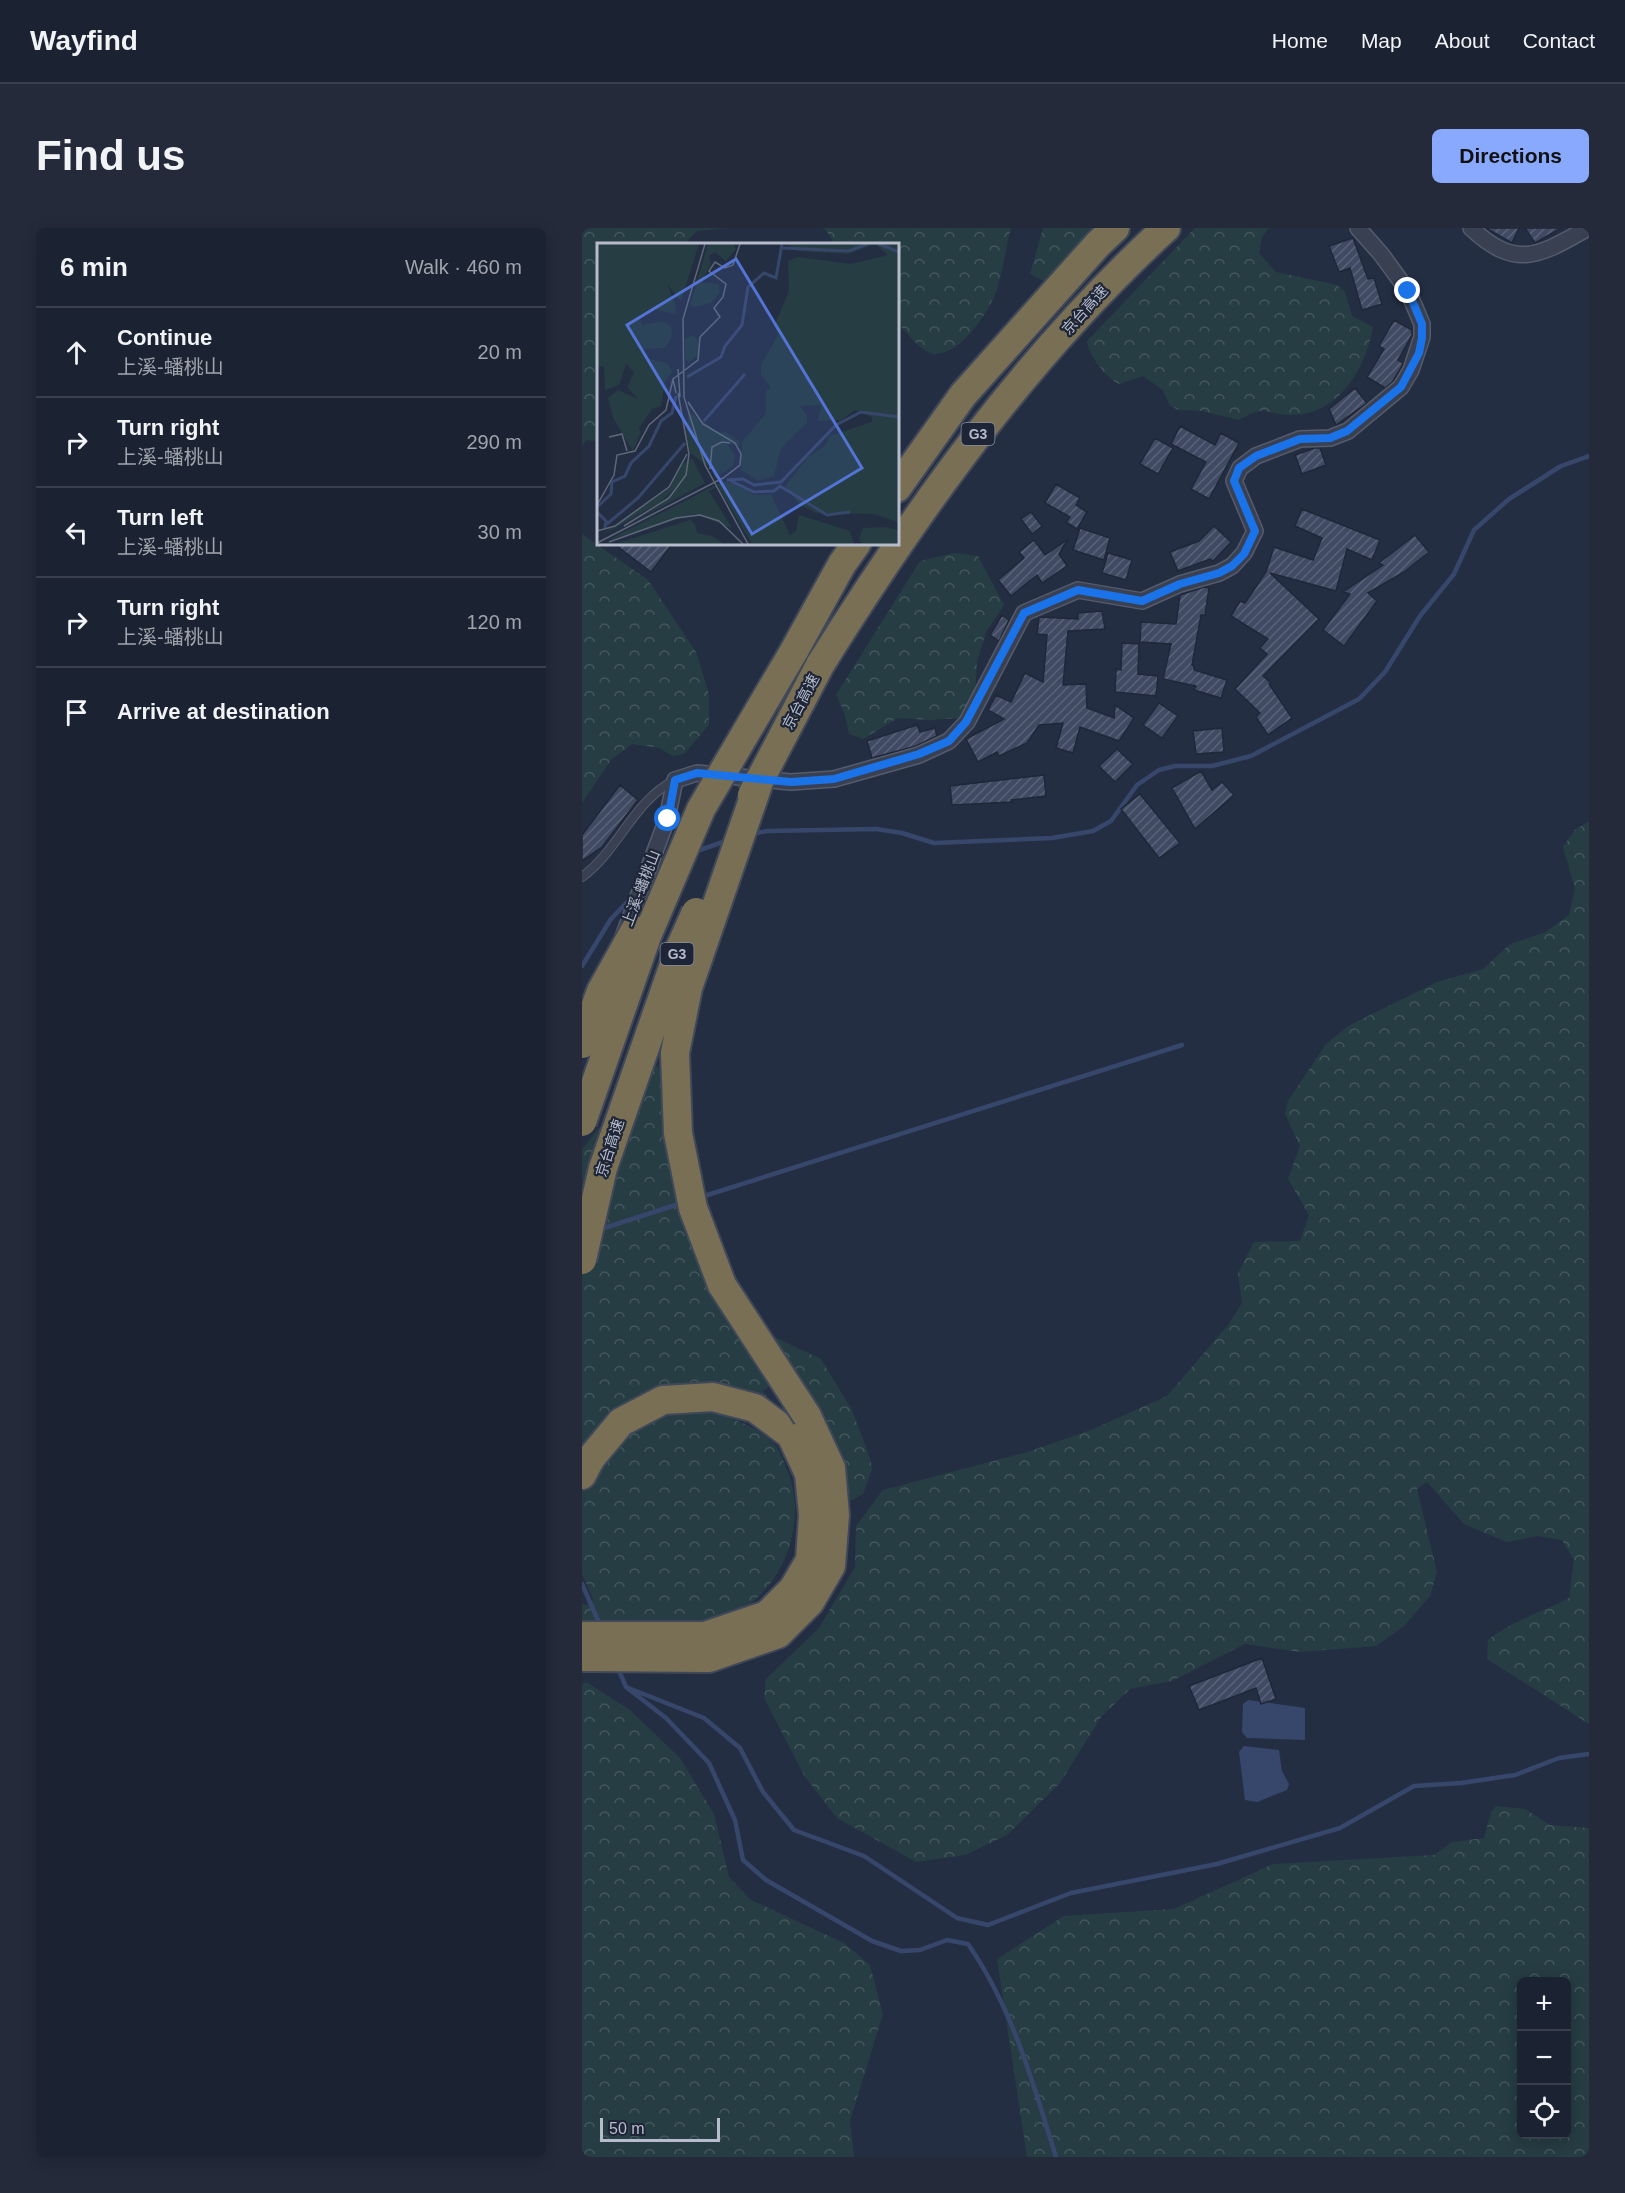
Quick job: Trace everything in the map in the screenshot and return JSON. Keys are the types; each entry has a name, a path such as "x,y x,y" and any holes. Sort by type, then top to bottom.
{"highway":[{"name":"G3","path":"898,487 963,395 1098,244 1115,228"},
{"name":"京台高速","path":"582,1260 603,1168 679,950 760,778 820,666 872,583 990,417 1122,268 1166,228"},
{"name":"京台高速","path":"582,1122 647,936 701,809 842,564 856,544"},
{"path":"582,1657 709,1658 778,1634 810,1602 831,1566 834,1515 831,1468 799,1425 722,1285 693,1208 678,1133 675,1053 687,988 760,778"},
{"path":"582,1044 601,991 701,809"},
{"path":"582,1475 591,1458 621,1422 663,1400 713,1397 755,1408 799,1425"},
{"path":"582,1636 705,1636 766,1615 793,1589 810,1560 813,1515 810,1474 799,1425"}],"street":[{"path":"675,780 697,773 791,782 834,779 919,754 949,741 966,722 1005,645 1024,613 1031,608 1078,590 1142,601 1180,584 1219,573 1232,566 1244,554 1255,531 1234,481 1239,468 1256,456 1300,439 1330,438 1347,431 1401,387 1419,353 1422,324 1408,291 1381,254 1358,228"},
{"path":"1471,228 1504,252 1520,256 1543,252 1588,228"},
{"name":"上溪-蟠桃山","path":"582,1044 668,819 675,780"}],"lane":[{"path":"582,877 599,865 646,799 675,780"}],"green space":[{"path":"582,228 728,228 697,231 685,243 597,243 597,441 586,440 582,446"},
{"path":"821,228 1011,228 998,285 987,309 966,338 957,346 938,354 924,350 898,324 898,243 834,243 825,229"},
{"path":"1043,228 1099,228 1046,282 1030,274"},
{"path":"1195,228 1269,228 1262,237 1259,253 1276,272 1337,285 1345,292 1352,316 1373,327 1364,358 1357,372 1336,398 1324,407 1309,413 1283,415 1261,411 1239,420 1202,411 1179,410 1170,406 1163,390 1143,376 1119,384 1104,372 1091,353 1087,341"},
{"path":"582,534 648,580 696,652 709,694 709,725 684,754 673,756 659,748 632,744 611,760 582,803"},
{"path":"954,553 978,556 1004,605 986,632 977,662 975,695 959,718 929,720 898,718 863,739 849,734 844,712 836,695 920,561"},
{"path":"1589,821 1589,1724 1487,1659 1488,1640 1516,1622 1569,1598 1574,1560 1562,1540 1537,1536 1507,1542 1464,1524 1427,1482 1417,1489 1437,1572 1430,1596 1404,1626 1376,1646 1300,1652 1245,1644 1172,1681 1130,1689 1101,1717 1060,1783 1007,1835 965,1855 916,1862 837,1818 805,1777 764,1698 766,1679 819,1628 855,1567 856,1526 883,1490 1024,1453 1091,1430 1167,1396 1228,1325 1242,1303 1238,1273 1254,1242 1300,1241 1309,1215 1288,1179 1300,1146 1285,1114 1288,1101 1326,1044 1348,1026 1437,982 1483,969 1510,944 1546,932 1569,915 1575,889 1563,847 1575,830"},
{"path":"652,1066 659,1067 669,1132 727,1283 766,1333 821,1359 852,1410 872,1469 863,1494 850,1501 843,1492 787,1375 763,1391 785,1419 713,1411 746,1425 770,1439 786,1467 795,1509 788,1551 779,1571 751,1603 732,1614 715,1620 677,1626 582,1624 582,1604 587,1605 593,1599 582,1574 582,1150 598,1129 632,1103"},
{"path":"586,1682 630,1710 680,1758 714,1814 729,1877 751,1900 844,1943 870,1965 883,2014 850,2121 854,2157 582,2157 582,1685"},
{"path":"1496,1806 1525,1809 1550,1825 1589,1828 1589,2157 1027,2157 997,1959 1064,1916 1174,1909 1273,1864 1434,1855 1452,1842 1484,1838 1491,1812"}],"water":[{"path":"1248,1700 1305,1708 1305,1740 1247,1738 1242,1732 1243,1704"},
{"path":"1244,1746 1279,1750 1282,1771 1289,1784 1287,1790 1257,1802 1245,1800 1239,1752"}],"building":[{"path":"1486,228 1519,228 1512,243"},
{"path":"1525,228 1561,228 1535,243"},
{"path":"1353,238 1368,279 1374,278 1382,304 1362,310 1350,268 1339,272 1329,246"},
{"path":"1394,320 1412,330 1412,335 1398,360 1403,363 1402,366 1393,381 1385,388 1367,377 1384,349 1379,346"},
{"path":"1355,388 1367,403 1336,425 1329,409"},
{"path":"1180,426 1215,445 1221,433 1239,443 1209,499 1191,489 1206,462 1171,444"},
{"path":"1155,438 1173,448 1158,474 1140,464"},
{"path":"1320,448 1326,465 1302,474 1295,455"},
{"path":"1056,484 1080,498 1076,505 1087,512 1077,529 1066,522 1070,517 1045,503"},
{"path":"1302,509 1380,540 1372,560 1347,549 1336,591 1270,573 1319,619 1263,676 1271,683 1269,684 1292,718 1268,735 1256,717 1260,713 1235,689 1267,654 1260,648 1268,639 1231,616 1240,601 1245,603 1266,572 1274,547 1313,560 1322,538 1295,526"},
{"path":"1031,512 1042,526 1032,534 1021,519"},
{"path":"1214,526 1231,542 1213,561 1210,559 1178,571 1170,552 1199,541"},
{"path":"1080,528 1110,538 1104,560 1073,550"},
{"path":"1415,535 1429,552 1404,572 1368,593 1377,601 1344,646 1323,630 1350,594 1343,592 1383,565 1379,563"},
{"path":"1068,539 1059,554 1067,566 1042,583 1037,575 1011,596 998,580 1024,558 1019,552 1034,540 1045,555"},
{"path":"614,544 672,544 651,572"},
{"path":"1108,553 1132,560 1126,580 1102,573"},
{"path":"1204,587 1209,588 1205,615 1201,615 1192,665 1194,670 1227,680 1221,698 1194,690 1196,686 1163,679 1171,644 1140,642 1141,622 1176,624 1180,595"},
{"path":"1102,611 1105,629 1068,631 1063,685 1086,684 1087,708 1114,718 1115,705 1134,718 1119,741 1080,727 1073,753 1056,748 1063,723 1039,725 1027,743 999,756 997,752 978,762 966,739 1004,719 988,710 996,695 1011,702 1025,673 1043,682 1047,635 1037,634 1039,617 1078,619 1078,613"},
{"path":"1002,615 1009,620 999,641 990,635"},
{"path":"1122,643 1139,644 1138,674 1158,676 1156,696 1115,692 1116,669 1121,670"},
{"path":"1159,703 1178,716 1162,738 1143,725"},
{"path":"917,725 920,732 935,728 937,736 916,746 872,758 867,741"},
{"path":"1222,728 1224,752 1196,754 1193,731"},
{"path":"1117,749 1133,764 1115,782 1099,766"},
{"path":"1201,771 1212,790 1222,782 1234,795 1195,829 1172,788"},
{"path":"1044,775 1046,796 1011,800 1012,802 952,805 950,786"},
{"path":"620,785 638,800 602,847 582,861 582,835"},
{"path":"1140,794 1180,843 1159,858 1121,809"},
{"path":"1262,1658 1276,1699 1261,1704 1256,1688 1199,1710 1189,1686"}],"waterway":[{"path":"751,834 767,831 876,829 902,833 934,843 1052,838 1093,831 1111,821 1137,785 1159,770 1175,766 1212,766 1251,756 1359,699 1385,672 1420,616 1454,574 1474,530 1509,499 1561,466 1589,456"},
{"path":"694,852 729,840"},
{"path":"651,877 665,865"},
{"path":"582,966 611,919 633,896"},
{"path":"701,1197 1182,1045"},
{"path":"598,1230 682,1203"},
{"path":"582,1584 600,1625"},
{"path":"617,1666 626,1687 666,1718 709,1763 735,1820 743,1860 766,1880 872,1941 901,1951 920,1950 947,1940 968,1944 998,1994 1010,2020 1056,2157"},
{"path":"626,1687 704,1718 740,1748 763,1792 794,1830 864,1856 957,1918 988,1925 1071,1893 1217,1864 1340,1828 1414,1786 1461,1783 1515,1775 1559,1758 1589,1754"}],"route":[{"path":"668,819 675,780 697,773 791,782 834,779 919,754 949,741 966,722 1005,645 1024,613 1031,608 1078,590 1142,601 1180,584 1219,573 1232,566 1244,554 1255,531 1234,481 1239,468 1256,456 1300,439 1330,438 1347,431 1401,387 1419,353 1422,338 1422,324 1408,291"}]}
